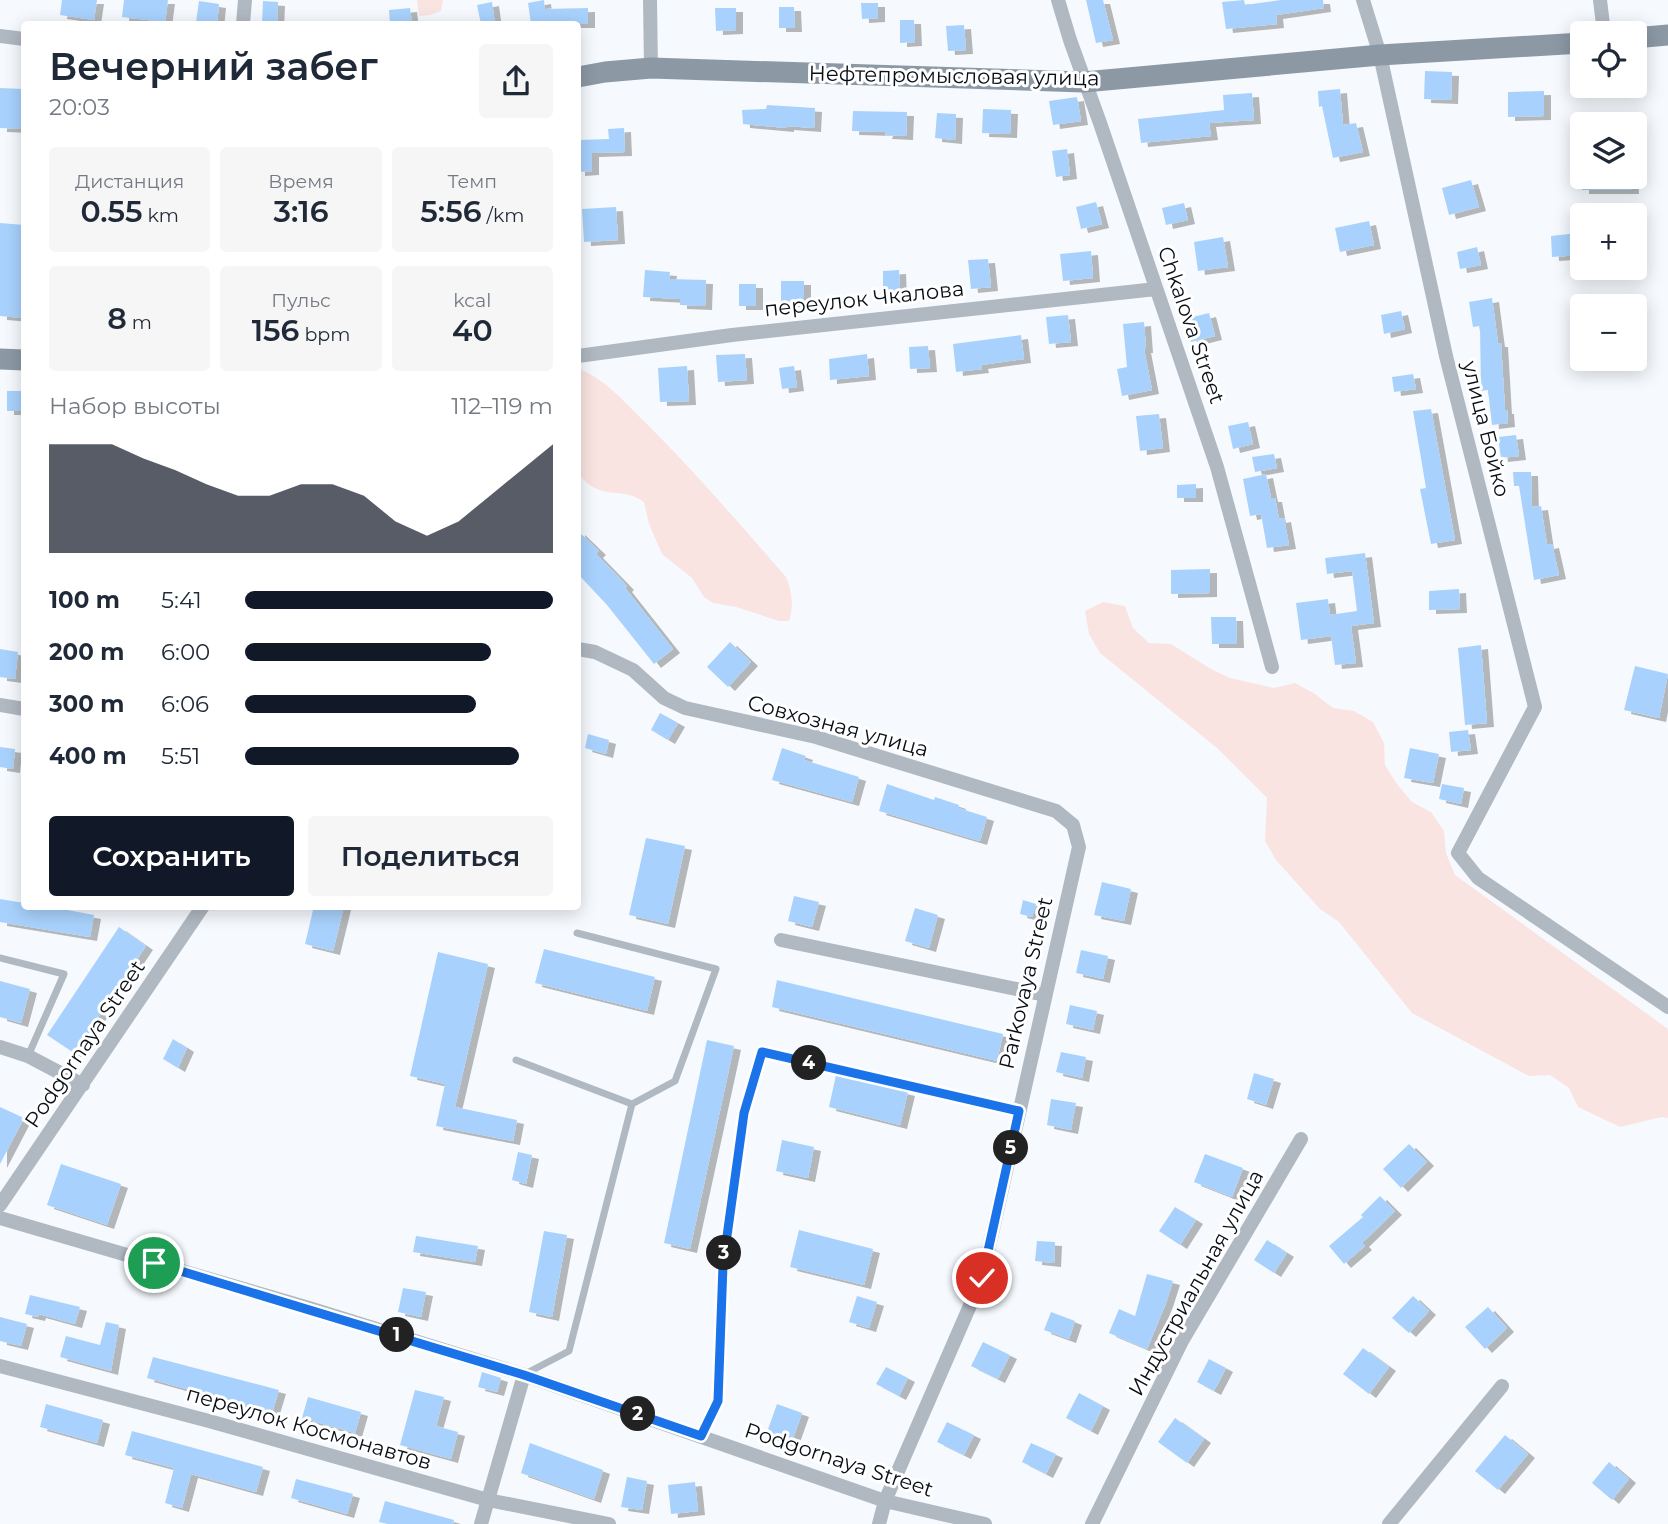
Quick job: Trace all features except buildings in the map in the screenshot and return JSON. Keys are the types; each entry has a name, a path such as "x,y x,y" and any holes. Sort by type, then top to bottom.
{"main road":[{"path":"1647,37 1668,35"},
{"name":"Нефтепромысловая улица","path":"581,76 651,68 1084,82 1380,55 1570,44"},
{"path":"0,359 21,360"}],"street":[{"path":"243,21 245,0"},
{"path":"650,0 651,68"},
{"name":"Chkalova Street","path":"1058,0 1217,467 1272,667"},
{"name":"улица Бойко","path":"1363,0 1380,55 1446,356 1535,707 1458,853 1478,878 1668,1007"},
{"path":"1600,0 1603,21"},
{"path":"0,36 21,39"},
{"name":"переулок Чкалова","path":"581,356 732,335 1156,289"},
{"name":"Совхозная улица","path":"581,650 595,652 633,670 663,698 685,708 816,737 1056,811 1073,825 1079,847"},
{"path":"0,705 21,708"},
{"name":"Parkovaya Street","path":"879,1524 885,1501 982,1278 1079,847"},
{"name":"Podgornaya Street","path":"0,1205 200,910"},
{"path":"781,940 1045,995"},
{"path":"0,1047 29,1056 83,1086"},
{"name":"Индустриальная улица","path":"1093,1524 1182,1341 1301,1139"},
{"name":"Podgornaya Street","path":"0,1218 309,1308 524,1375 885,1501 985,1524"},
{"name":"переулок Космонавтов","path":"0,1366 209,1421 488,1500 609,1524"},
{"path":"481,1524 524,1375"},
{"path":"1389,1524 1502,1386"}],"lane":[{"path":"524,1375 569,1351 632,1104 675,1081 716,969 577,933"},
{"path":"0,958 64,974 29,1056"},
{"path":"701,1436 718,1401 723,1265 744,1113 762,1052 1019,1111"},
{"path":"516,1060 632,1104"}],"shaded area":[{"path":"417,0 443,0 441,11 419,16"},
{"path":"581,370 606,384 645,422 786,577 792,599 789,621 779,621 736,607 713,603 704,597 692,578 662,554 649,524 644,502 626,494 603,491 581,476"},
{"path":"1103,602 1125,606 1133,628 1149,643 1171,644 1230,678 1274,688 1295,683 1333,708 1354,711 1373,722 1384,743 1385,765 1397,784 1412,802 1431,812 1444,831 1446,853 1455,875 1668,1029 1668,1118 1620,1127 1578,1107 1569,1088 1550,1075 1529,1076 1412,1013 1339,922 1320,909 1276,860 1265,841 1267,798 1217,748 1100,653 1089,634 1085,611"}],"route":[{"path":"154,1263 524,1375 701,1436 718,1401 723,1265 744,1113 762,1052 1019,1111 982,1278"}]}
